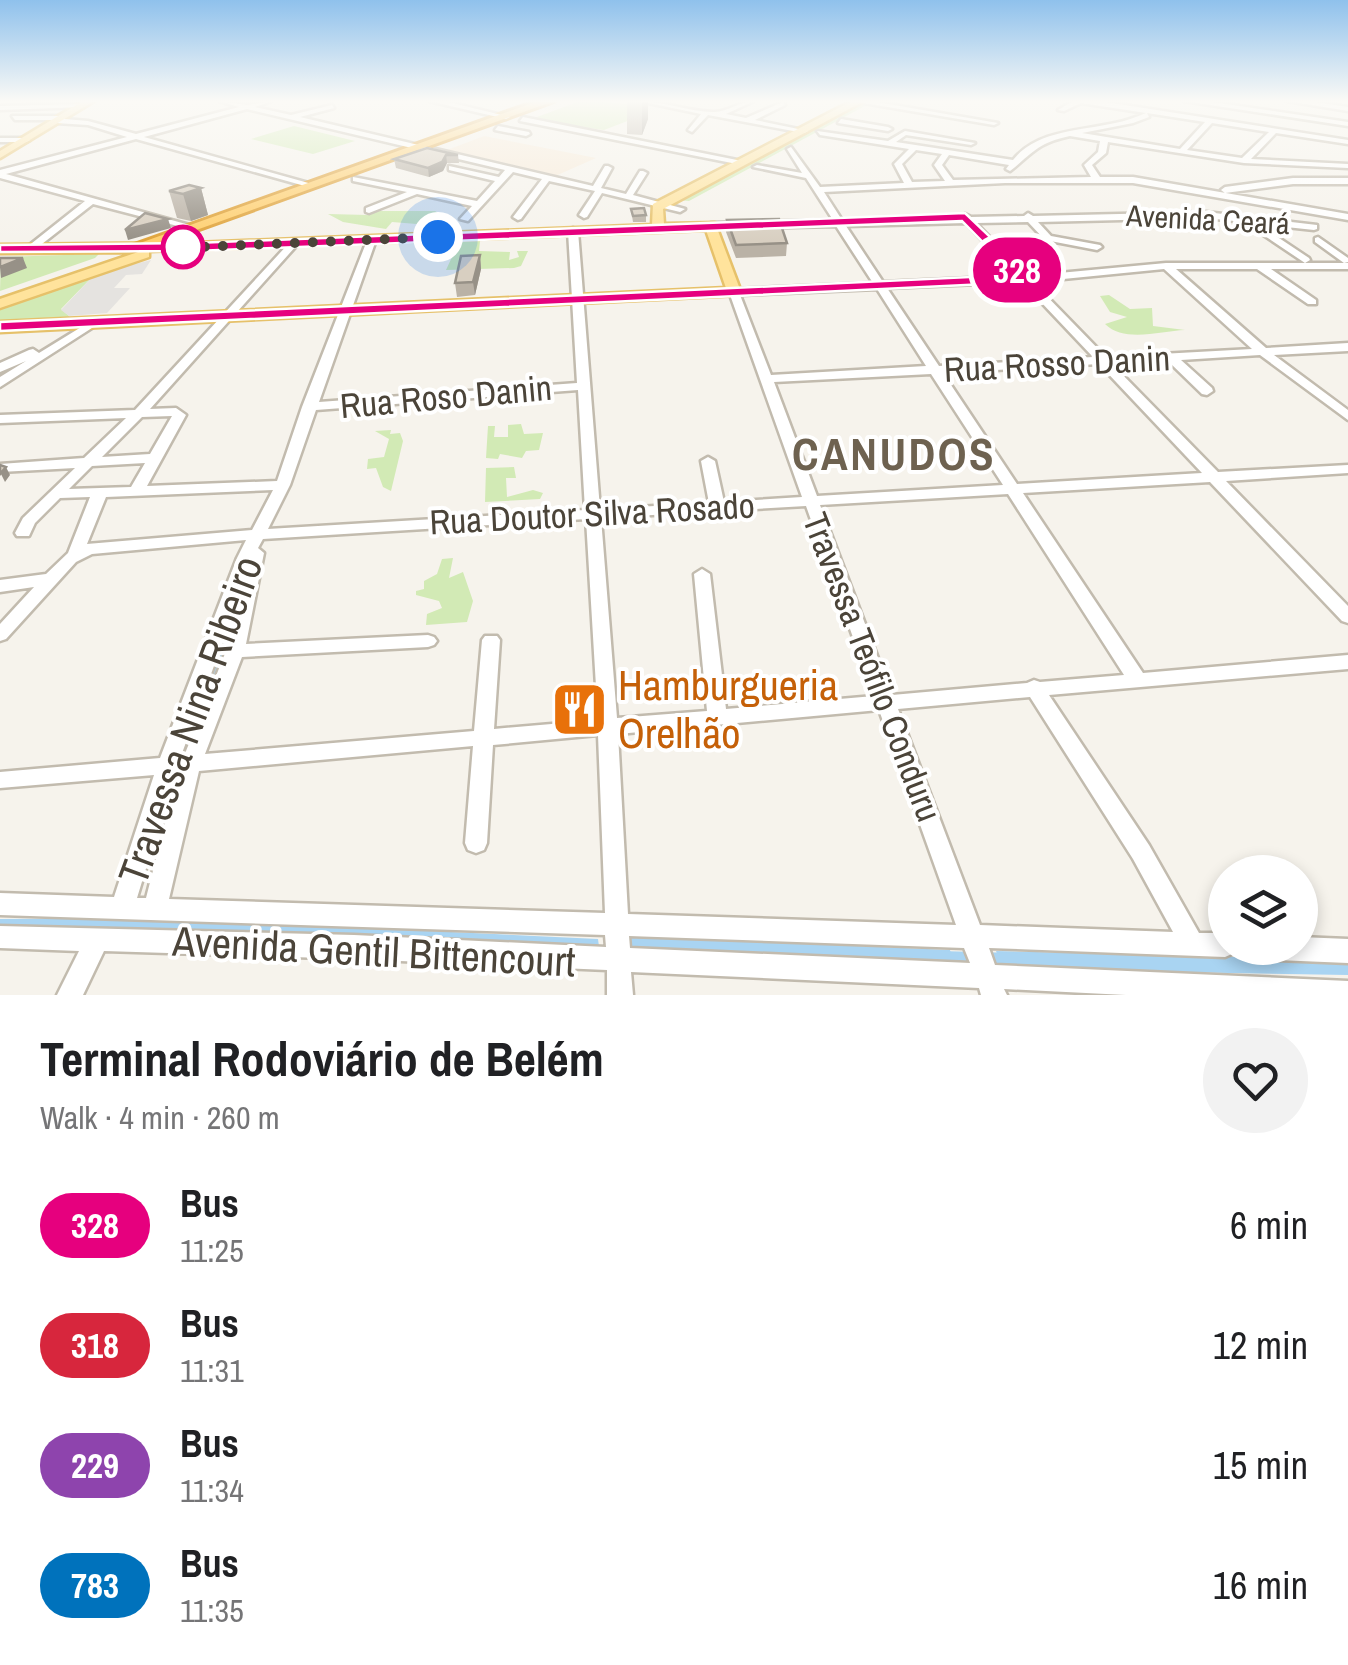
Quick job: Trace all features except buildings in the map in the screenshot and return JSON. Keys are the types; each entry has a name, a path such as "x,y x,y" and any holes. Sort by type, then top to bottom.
{"highway":[{"path":"161,248 441,147"},
{"path":"138,248 191,238 309,186 417,148"}],"main road":[{"path":"678,203 772,147"},
{"path":"658,228 655,209 661,205 693,201 794,147"},
{"path":"678,203 680,227"},
{"name":"Avenida Ceará","path":"191,238 294,243 711,226"},
{"name":"Travessa Teófilo Conduru","path":"711,226 734,292"},
{"path":"2,250 161,248"},
{"path":"0,304 161,248"},
{"path":"0,327 734,292"}],"street":[{"path":"0,172 80,147"},
{"path":"0,172 97,147"},
{"path":"168,147 309,186"},
{"path":"665,147 742,163"},
{"path":"910,185 898,164 912,147"},
{"path":"915,147 1014,163"},
{"path":"1004,180 1030,147"},
{"path":"1097,180 1088,165 1103,147"},
{"path":"1152,147 1244,162 1348,166"},
{"path":"1181,152 1185,147"},
{"path":"1244,162 1258,147"},
{"path":"1297,164 1309,147"},
{"path":"417,148 661,205"},
{"path":"791,149 1136,678"},
{"path":"947,152 938,166 951,183"},
{"path":"757,167 807,176"},
{"path":"452,168 500,180"},
{"path":"584,215 608,168"},
{"path":"465,220 510,170"},
{"path":"0,172 92,200 191,238"},
{"path":"628,197 643,172"},
{"path":"518,217 547,177"},
{"path":"356,179 478,204"},
{"path":"816,190 1004,180 1146,181 1348,217"},
{"path":"1216,192 1293,182 1348,181"},
{"path":"370,210 414,193"},
{"path":"30,248 92,200"},
{"path":"1028,216 1048,238 1097,247"},
{"path":"1240,216 1304,260"},
{"name":"Avenida Ceará","path":"711,226 965,217 1240,216 1314,227"},
{"path":"965,217 1348,617"},
{"path":"574,231 620,925 620,995"},
{"name":"Travessa Nina Ribeiro","path":"122,907 167,766 245,558 283,485 371,240"},
{"path":"1318,240 1347,262"},
{"path":"23,533 28,522 140,412 294,243"},
{"path":"734,292 1026,279 1166,266 1347,262"},
{"path":"1236,264 1260,267 1347,262"},
{"path":"1166,266 1263,352 1348,416"},
{"path":"1260,267 1312,302"},
{"name":"Travessa Teófilo Conduru","path":"734,292 991,987"},
{"path":"0,368 66,340 84,325"},
{"path":"0,383 84,325"},
{"name":"Rua Rosso Danin","path":"765,379 1348,346"},
{"path":"1171,358 1207,391"},
{"name":"Rua Roso Danin","path":"309,407 582,386"},
{"path":"0,419 176,412 157,458 137,490"},
{"path":"0,468 157,458"},
{"path":"708,461 717,506"},
{"name":"Rua Doutor Silva Rosado","path":"82,551 260,534 1348,469"},
{"path":"60,494 283,485"},
{"path":"0,636 82,551 100,492"},
{"name":"Travessa Nina Ribeiro","path":"155,908 192,764 235,651 260,534"},
{"path":"702,574 717,715"},
{"path":"0,586 52,579"},
{"path":"235,651 428,640"},
{"path":"476,844 491,640"},
{"path":"0,780 1034,686 1348,662"},
{"path":"1034,686 1141,852 1192,943"},
{"name":"Avenida Gentil Bittencourt","path":"0,904 1208,944"},
{"name":"Avenida Gentil Bittencourt","path":"0,936 620,962 991,987 1348,993"},
{"path":"70,995 98,938"},
{"path":"1318,950 1348,952"}],"shaded area":[{"path":"454,147 542,147 596,158 553,177 442,152"},
{"path":"151,260 142,274 126,275 114,288 130,288 107,313 69,316 61,310 95,274"}],"green space":[{"path":"286,147 334,147 313,154"},
{"path":"775,147 788,147 689,201 677,200"},
{"path":"373,211 440,214 429,225 392,222 386,229 343,222 328,214 368,215"},
{"path":"480,241 479,251 510,252 509,260 519,257 517,251 528,251 521,266 514,268 446,270 459,242"},
{"path":"99,254 95,258 0,291 1,257"},
{"path":"95,274 61,309 69,316 68,321 0,325 0,307"},
{"path":"1109,295 1130,309 1152,308 1153,326 1185,330 1132,335 1113,330 1105,324 1127,317 1110,312 1100,296"},
{"path":"521,424 524,434 543,433 539,450 526,451 522,458 500,454 498,459 486,458 488,426 495,426 494,437 508,437 508,425"},
{"path":"391,430 390,434 400,433 403,441 391,491 383,487 376,468 367,469 368,459 384,457 389,439 375,431"},
{"path":"514,467 516,478 506,478 507,497 533,490 543,493 540,499 485,502 486,468"},
{"path":"453,558 449,578 463,572 473,601 467,622 426,625 427,614 442,608 439,601 416,595 416,591 424,589 424,581 437,574 442,559"}],"water":[{"path":"156,918 598,939 600,954 0,927 0,919"},
{"path":"631,936 950,950 956,968 632,955"},
{"path":"996,951 1208,956 1208,965 1318,965 1318,959 1348,960 1348,975 1003,969"}],"waterway":[{"path":"203,711 239,600"},
{"path":"939,959 1015,961"}],"bus line":[{"name":"328","path":"0,249 195,247 965,217 1026,279 0,327"}],"place":[{"name":"Hamburgueria Orelhão","path":"579,709"}],"district":[{"name":"CANUDOS","path":"894,454"}],"route":[{"path":"183,247 176,248 438,237"}]}
